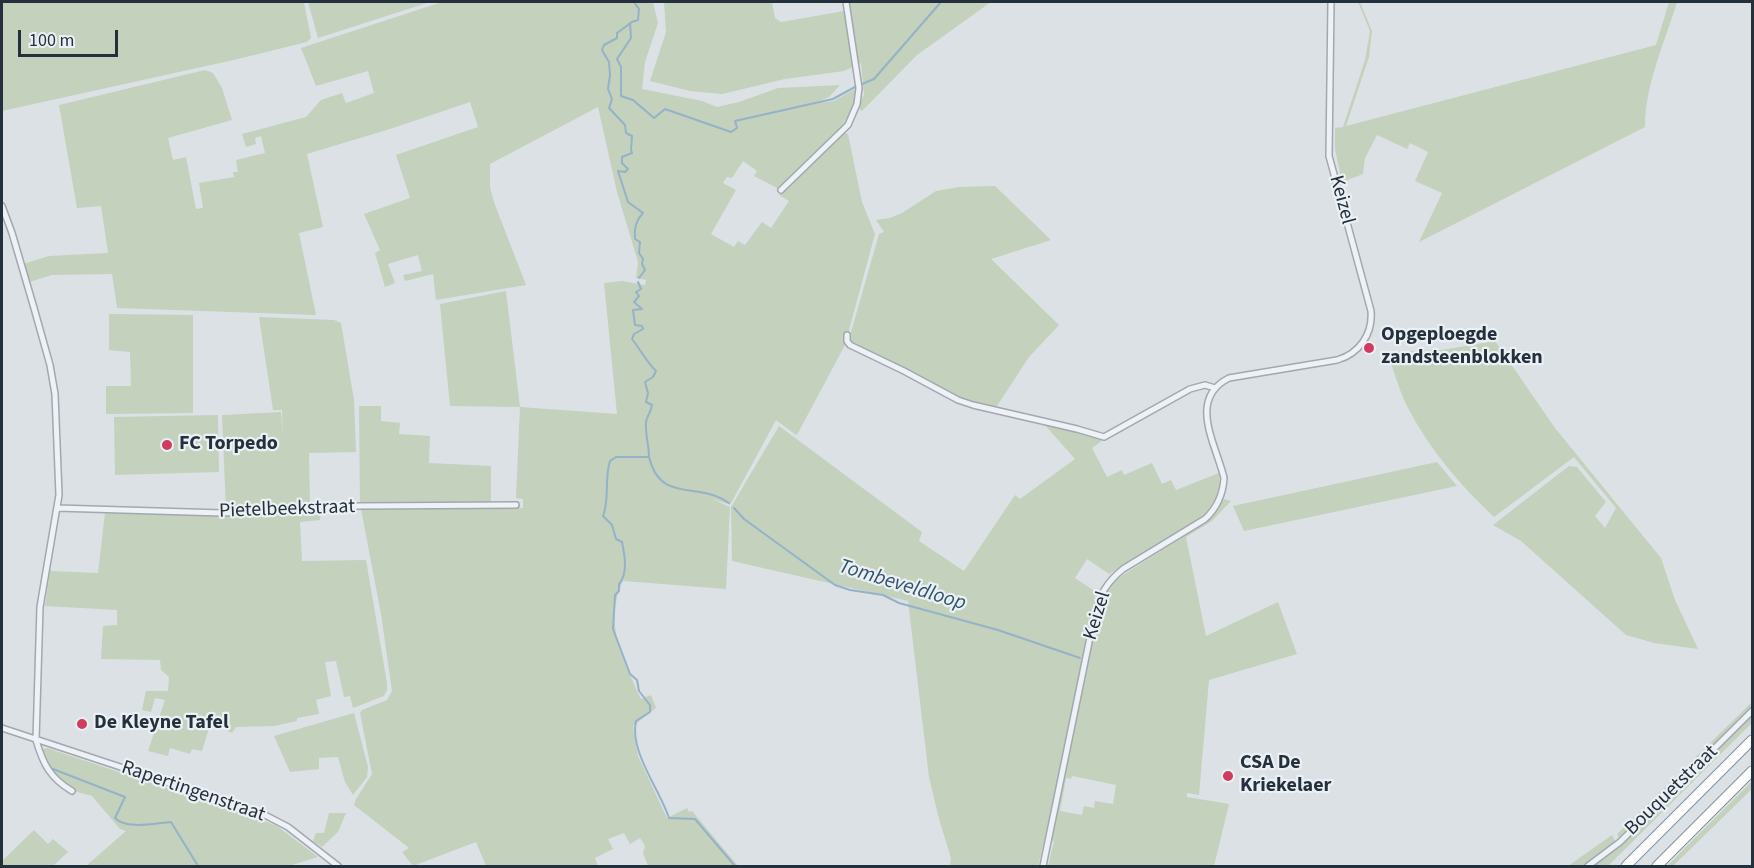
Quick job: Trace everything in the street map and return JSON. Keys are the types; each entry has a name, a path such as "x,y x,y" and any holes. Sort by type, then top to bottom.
{"highway":[{"path":"1626,867 1752,740"},
{"path":"1657,867 1752,771"}],"street":[{"path":"781,190 848,125 857,104 859,88 846,2"},
{"name":"Keizel","path":"1043,867 1095,613 1102,591 1123,569 1205,519 1219,499 1224,478 1206,415 1207,402 1215,388 1229,378 1337,360 1351,355 1361,345 1372,321 1329,156 1331,2"},
{"path":"2,206 12,233 53,379 59,495 40,606 36,740 40,756 55,780 72,791"},
{"name":"Keizel","path":"848,335 847,341 850,345 904,370 958,400 1104,437 1190,388 1205,385 1215,388"},
{"name":"Pietelbeekstraat","path":"57,508 222,513 359,506 516,505"},
{"name":"Bouquetstraat","path":"1588,867 1620,842 1752,711"},
{"name":"Rapertingenstraat","path":"2,728 262,814 288,827 338,867"}],"green space":[{"path":"2,2 304,2 311,38 307,42 238,59 2,111"},
{"path":"308,2 430,2 318,38"},
{"path":"442,2 653,2 658,23 645,62 642,89 702,101 717,107 778,88 840,85 829,97 813,104 834,101 855,89 856,91 847,119 837,132 779,189 754,176 757,171 743,161 732,178 727,177 723,183 736,190 711,234 734,247 738,241 745,245 762,222 771,228 789,201 779,195 844,133 848,134 862,202 875,234 845,345 798,433 796,435 776,420 730,505 710,498 730,507 726,589 623,581 617,597 615,627 622,656 641,699 651,695 656,708 633,726 638,756 667,818 687,808 689,812 692,811 738,866 648,866 643,853 645,846 640,838 630,844 624,833 608,839 613,849 595,858 598,866 486,866 476,842 413,866 402,852 409,848 354,805 372,774 360,713 362,710 387,700 392,691 381,614 361,509 523,508 523,499 516,498 520,407 617,414 604,283 622,281 645,285 646,280 636,278 638,262 617,192 598,107 490,164 490,188 495,205 526,285 436,300 433,274 405,281 403,275 422,271 418,255 388,264 395,283 385,287 375,253 380,250 364,214 410,198 396,155 478,127 470,102 307,154 323,227 299,233 316,315 117,308 112,274 52,275 29,282 23,264 49,256 108,253 101,206 77,208 59,105 205,70 213,73 222,88 232,120 168,138 173,160 186,157 196,209 203,208 199,183 234,177 233,172 238,172 236,160 265,153 261,136 255,138 256,144 246,147 242,134 306,117 321,100 342,93 346,103 374,93 368,71 316,86 301,48"},
{"path":"664,2 772,2 775,18 781,22 844,11 848,29 853,27 849,2 991,2 917,55 862,111 858,108 864,95 861,63 844,71 785,79 722,94 690,91 650,81 666,32"},
{"path":"1358,2 1360,2 1372,31 1369,57 1346,126 1656,45 1669,2 1677,2 1656,63 1648,95 1645,127 1419,242 1442,193 1415,181 1428,152 1410,143 1407,149 1377,135 1365,158 1363,174 1342,182 1335,149 1335,128 1343,127 1365,60 1370,31"},
{"path":"995,186 1051,240 991,259 1059,325 1029,357 995,409 956,397 849,339 879,234 884,232 876,220 902,213 936,191 959,187"},
{"path":"506,291 520,407 450,406 440,304"},
{"path":"109,314 193,315 193,413 106,414 106,386 131,386 130,352 109,350"},
{"path":"259,317 334,320 341,323 354,400 356,452 309,453 310,505 226,510 222,415 281,412 283,438 282,410 273,410"},
{"path":"1495,341 1555,428 1661,558 1675,600 1698,649 1654,643 1626,635 1521,541 1493,525 1569,466 1577,467 1606,502 1595,516 1605,528 1616,508 1574,457 1494,517 1458,480 1426,438 1399,388 1387,352 1442,350"},
{"path":"359,406 381,406 381,421 400,423 399,434 430,436 429,463 491,466 491,504 360,505"},
{"name":"FC Torpedo","path":"218,415 219,472 115,475 114,417"},
{"path":"1044,424 1078,431 1103,440 1092,448 1107,477 1122,470 1124,475 1152,463 1162,484 1171,480 1176,490 1219,473 1219,486 1215,498 1209,509 1199,519 1109,574 1087,559 1075,578 1096,592 1083,652 1090,653 1102,606 1115,580 1205,523 1213,516 1224,499 1231,501 1212,521 1186,537 1206,636 1278,602 1297,654 1209,680 1199,795 1187,793 1187,797 1229,804 1214,866 1048,866 1054,841 1045,838 1038,866 950,866 951,858 929,777 908,601 732,561 731,507 779,426 922,532 919,541 964,571 1015,495 1020,499 1075,459","holes":["1072,776 1116,785 1113,804 1095,801 1094,808 1084,806 1082,815 1060,811 1066,778 1071,779"]},
{"path":"1437,462 1457,486 1244,531 1233,506"},
{"path":"321,511 320,520 300,522 302,561 366,560 387,683 384,696 353,708 350,696 344,697 336,661 325,662 331,696 316,700 319,714 297,718 297,721 274,726 236,727 232,733 211,722 202,751 192,749 190,754 170,748 168,756 148,751 165,700 155,698 151,712 142,710 146,691 168,691 169,677 161,670 160,660 101,659 103,626 117,625 117,610 45,606 50,571 98,573 105,513 222,515"},
{"path":"1752,702 1752,707 1619,838 1617,834"},
{"path":"354,713 368,767 367,777 353,795 345,782 338,757 319,758 319,769 290,772 274,736"},
{"path":"1752,716 1752,723 1608,866 1593,866 1629,837"},
{"path":"47,748 277,826 318,857 289,866 86,866 126,831 120,829 92,796 74,791 55,779 42,754 43,749"},
{"path":"1752,781 1752,789 1673,866 1667,866"},
{"path":"329,813 346,813 338,832 322,847 313,841 316,833 324,833"},
{"path":"34,830 48,844 53,839 68,852 53,866 2,866 2,861"},
{"path":"1612,835 1615,841 1583,866 1568,866"}],"waterway":[{"path":"634,2 639,9 638,20 617,33 617,38 604,45 602,50 609,62 608,89 612,99 609,108 625,125 626,133 632,136 632,153 622,157 622,163 628,169 625,172 618,171 628,202 643,213 637,222 635,232 635,239 640,242 639,253 645,270 639,278"},
{"path":"862,84 874,79 941,2"},
{"path":"630,23 631,38 617,59 621,67 621,96 633,100 654,118 665,109 731,132 737,128 735,121 833,99 855,87"},
{"path":"638,282 641,289 636,292 639,296 634,302 642,309 633,310 635,325 642,326 643,329 634,334 632,339 656,371 653,377 645,382 648,393 646,402 652,405 646,422 649,457 616,457 610,461 608,468 603,516 612,525 616,539 622,542 625,564 619,591 615,595 613,629 630,674 637,680 639,691 650,705 650,712 636,721 637,745 669,818 695,819 735,866"},
{"name":"Tombeveldloop","path":"649,457 654,472 662,481 671,486 705,493 729,503"},
{"name":"Tombeveldloop","path":"734,508 744,519 835,585 850,590 883,595 899,603 998,630 1080,658"},
{"path":"53,769 125,797 115,818 120,822 134,825 171,822 198,866"}],"place":[{"name":"Opgeploegde zandsteenblokken","path":"1369,348"},
{"name":"FC Torpedo","path":"167,445"},
{"name":"De Kleyne Tafel","path":"82,724"},
{"name":"CSA De Kriekelaer","path":"1228,776"}]}
